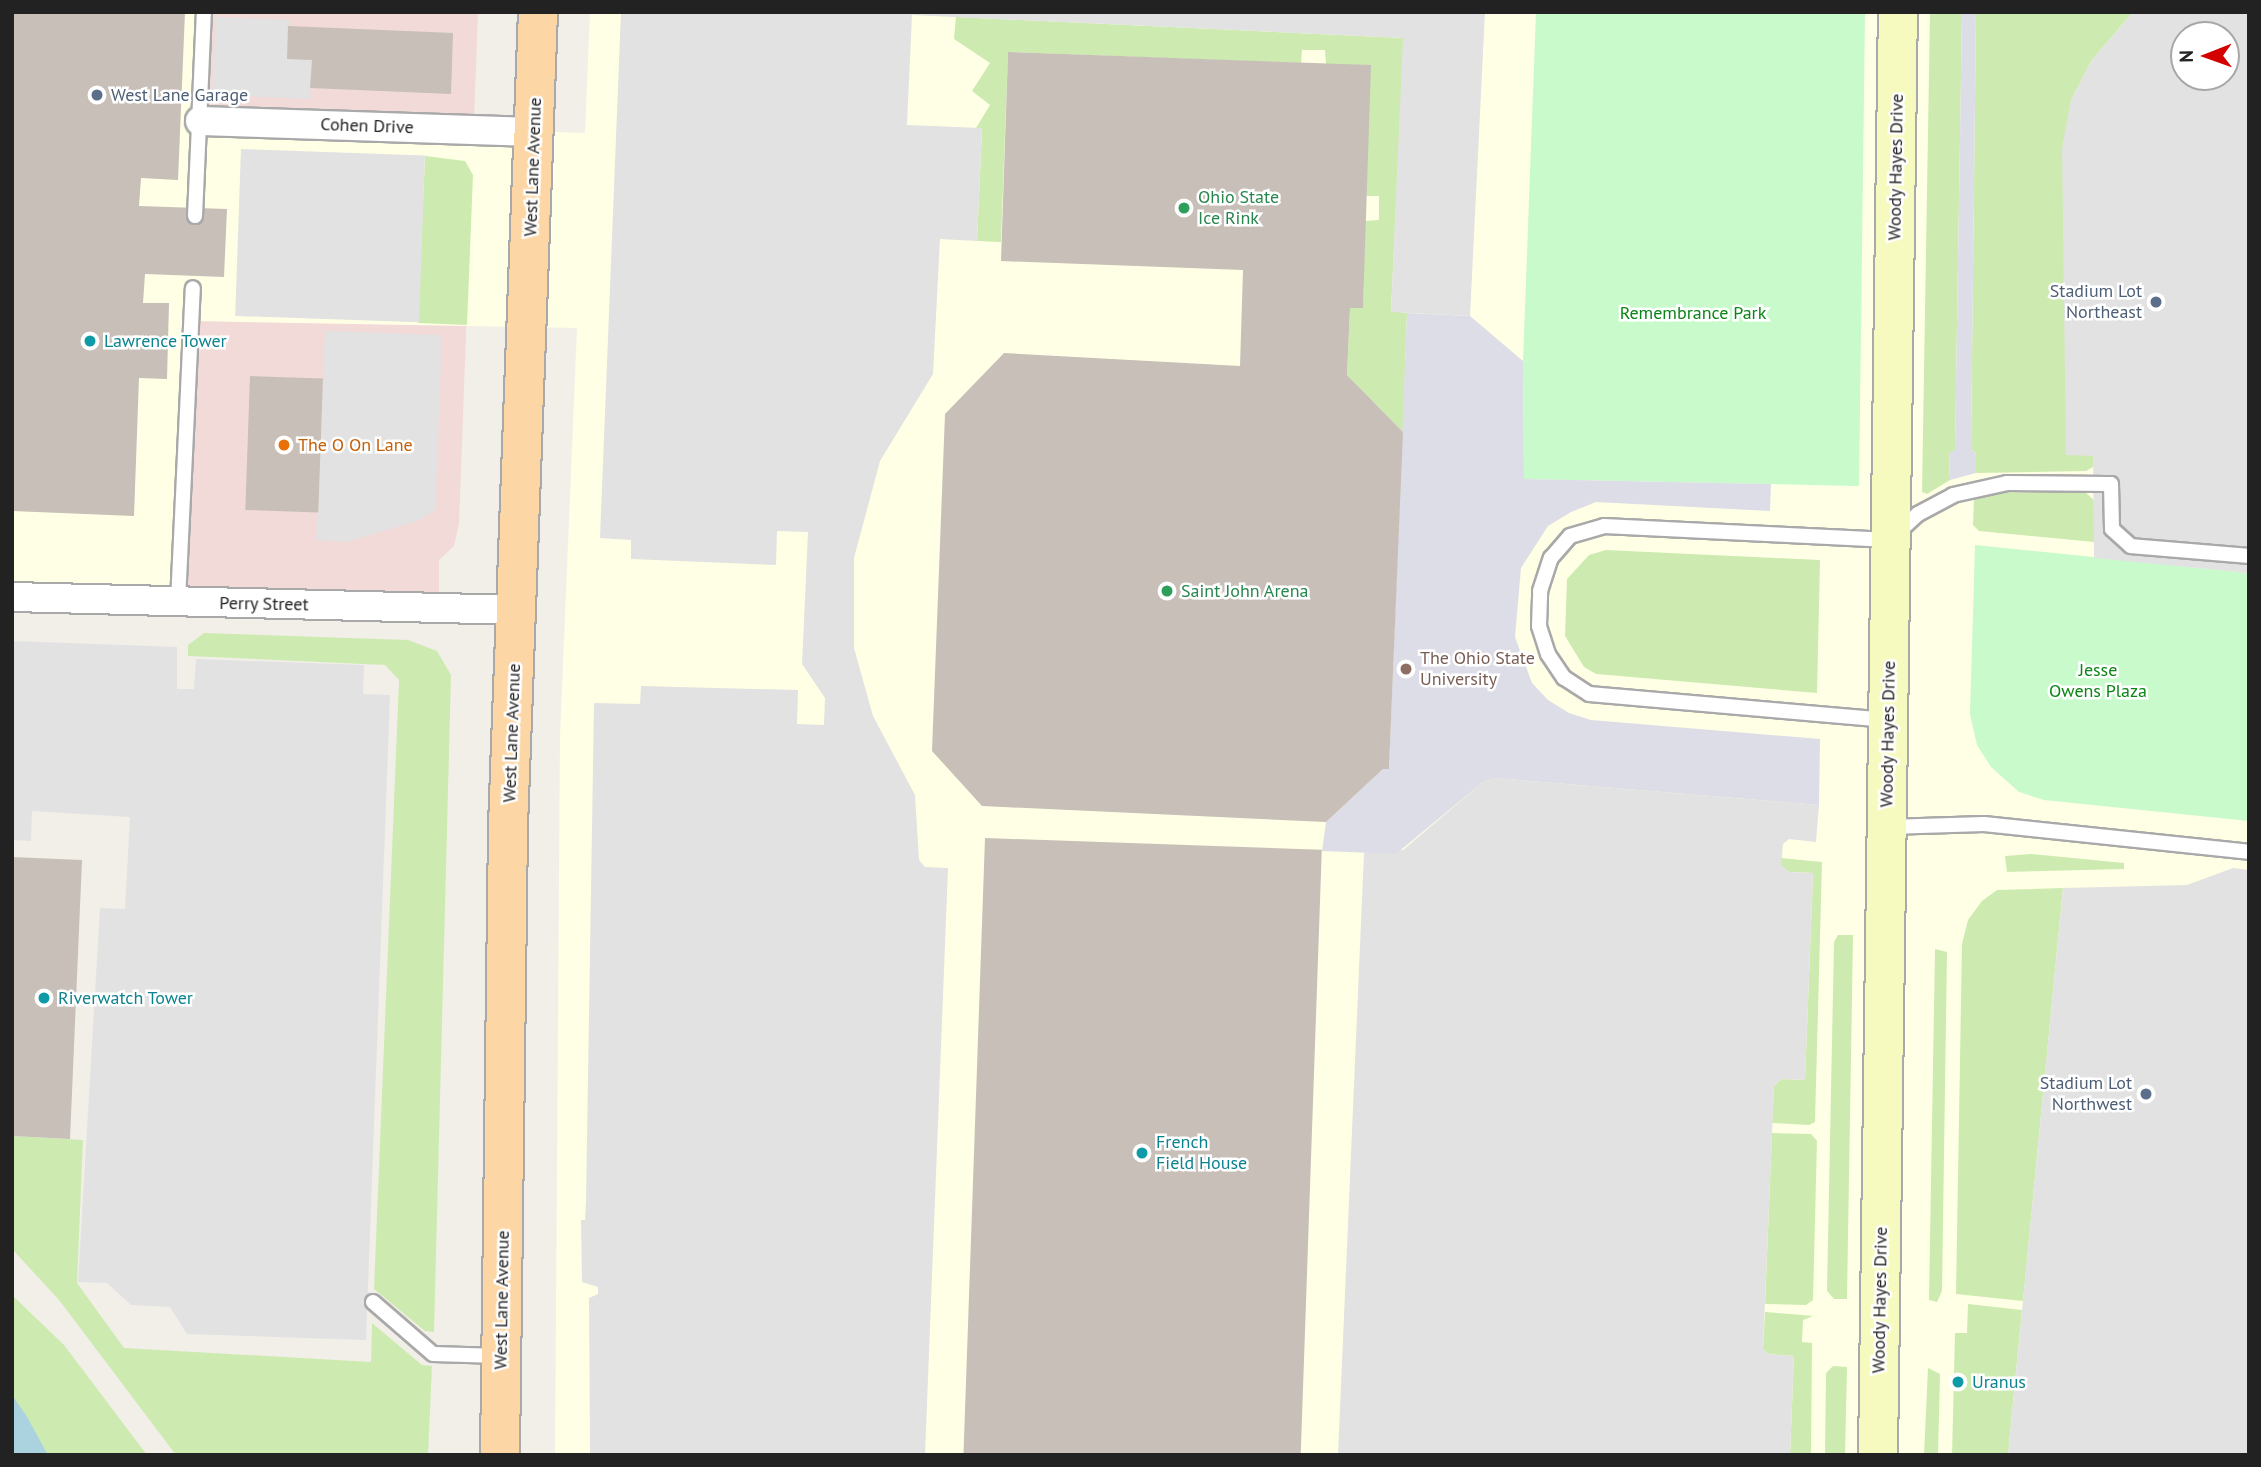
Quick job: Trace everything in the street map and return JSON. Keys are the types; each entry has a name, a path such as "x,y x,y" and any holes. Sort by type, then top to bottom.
{"main road":[{"name":"West Lane Avenue","path":"499,1455 508,839 538,12"}],"street":[{"name":"Woody Hayes Drive","path":"1878,1455 1898,12"},
{"name":"Cohen Drive","path":"200,121 534,132"},
{"name":"Perry Street","path":"12,597 517,610"}],"lane":[{"path":"195,216 204,12"},
{"path":"178,601 193,288"},
{"path":"1888,720 1590,694 1564,678 1548,654 1539,626 1540,591 1551,558 1570,536 1604,526 1890,540 1936,503 1978,486 2111,484 2112,529 2131,547 2249,556"},
{"path":"1886,827 1984,824 2249,852"},
{"path":"373,1302 433,1354 501,1356"}],"shaded area":[{"name":"The Ohio State University","path":"12,12 204,12 200,120 585,133 590,12 2249,12 2249,1455 555,1455 560,736 577,328 192,321 178,602 12,597"},
{"path":"204,12 478,12 459,524 454,546 439,560 439,608 178,602"},
{"path":"621,12 1485,12 1470,316 1391,312 1403,38 912,15 907,125 982,128 977,241 940,239 933,374 880,461 854,558 854,648 873,716 915,795 919,860 925,867 948,868 925,1455 590,1455 589,1298 598,1294 598,1287 582,1282 581,1220 585,1220 586,1201 594,703 640,704 641,686 798,690 797,724 824,725 825,698 802,664 808,532 777,531 776,565 631,559 631,540 600,538"},
{"path":"1962,12 1976,12 1971,449 1976,454 1976,473 1950,480 1949,453 1955,450"},
{"name":"Stadium Lot Northeast","path":"2133,12 2249,12 2249,573 2094,558 2093,456 2066,455 2062,148 2071,100 2092,60"},
{"path":"216,17 289,20 287,59 312,60 310,99 212,95"},
{"path":"241,149 425,155 419,322 235,316"},
{"path":"1407,313 1470,316 1523,361 1524,479 1771,484 1770,511 1596,502 1571,512 1548,526 1521,568 1515,637 1532,683 1548,700 1569,713 1591,720 1820,739 1819,805 1495,778 1483,782 1396,854 1322,851 1326,822 1383,769 1389,769"},
{"path":"325,331 442,335 435,510 420,520 347,542 316,540"},
{"path":"12,641 177,647 177,689 194,689 196,659 364,665 363,694 390,695 366,1340 187,1334 170,1307 131,1305 107,1283 78,1282 100,908 125,909 130,817 32,811 31,841 12,840"},
{"path":"1495,778 1819,805 1816,842 1789,839 1783,844 1781,865 1789,872 1813,873 1805,1080 1781,1079 1774,1086 1763,1349 1769,1354 1794,1356 1790,1455 1338,1455 1364,853 1403,850 1483,782"},
{"name":"Stadium Lot Northwest","path":"2233,868 2249,870 2249,1455 2008,1455 2063,888 2187,885"}],"green space":[{"name":"Remembrance Park","path":"1536,12 1865,12 1859,486 1524,479 1523,361"},
{"path":"1930,12 1962,12 1955,450 1949,454 1950,480 1927,494 1922,492"},
{"path":"1976,12 2133,12 2092,60 2071,100 2067,455 2093,455 2093,467 2086,471 1976,473 1976,454 1971,449"},
{"path":"956,17 1404,38 1391,311 1407,313 1403,432 1347,375 1350,308 1363,308 1365,221 1379,220 1379,196 1367,196 1326,64 1325,50 1302,50 1301,63 1008,52 1001,242 977,241 982,129 976,128 990,105 972,91 990,63 954,39"},
{"path":"425,156 465,161 473,175 467,325 418,323"},
{"path":"2000,492 2086,493 2094,500 2094,542 1979,531 1973,525 1974,498"},
{"name":"Jesse Owens Plaza","path":"1975,545 2249,573 2249,821 2044,800 2019,792 1991,767 1977,745 1970,714"},
{"path":"1606,550 1820,560 1817,693 1596,674 1584,667 1565,636 1567,579 1589,555"},
{"path":"204,633 408,640 437,651 451,675 434,1332 425,1331 374,1289 399,680 385,665 188,656 188,645"},
{"path":"2031,854 2124,863 2124,869 2007,872 2005,856"},
{"path":"1781,858 1822,862 1815,1122 1809,1125 1772,1123 1774,1086 1781,1079 1805,1080 1813,873 1789,872 1781,866"},
{"path":"2063,888 2023,1301 1956,1294 1962,944 1968,920 1982,901 1997,890"},
{"path":"1838,935 1853,935 1847,1299 1834,1299 1827,1291 1834,942"},
{"path":"1935,949 1947,952 1942,1291 1937,1302 1929,1300"},
{"path":"1772,1133 1811,1134 1817,1141 1813,1300 1806,1305 1765,1304"},
{"path":"12,1136 83,1140 77,1283 124,1348 371,1362 372,1323 422,1365 432,1366 428,1455 176,1455 59,1300 12,1249"},
{"path":"12,1295 64,1345 147,1455 48,1455 12,1395"},
{"path":"1968,1304 2022,1310 2008,1455 1952,1455 1955,1333 1967,1333"},
{"path":"1765,1312 1813,1316 1803,1320 1802,1342 1812,1343 1811,1455 1790,1455 1794,1356 1769,1354 1763,1349"},
{"path":"1833,1366 1847,1367 1845,1455 1825,1455 1826,1373"},
{"path":"1928,1368 1940,1374 1938,1455 1924,1455"}],"water":[{"path":"12,1395 26,1415 48,1455 12,1455"}],"building":[{"name":"Lawrence Tower","path":"12,12 185,12 178,180 141,178 139,206 227,209 224,277 145,274 143,303 169,303 167,379 139,378 134,516 12,511"},
{"path":"288,26 453,33 451,94 310,88 312,60 287,59"},
{"name":"Saint John Arena","path":"1008,52 1371,65 1363,308 1350,308 1347,375 1403,432 1389,769 1383,769 1326,822 982,806 932,751 945,414 1004,353 1240,366 1243,270 1001,261"},
{"name":"The O On Lane","path":"250,376 323,379 318,512 245,510"},
{"name":"French Field House","path":"985,838 1322,850 1301,1455 963,1455"},
{"name":"Riverwatch Tower","path":"12,857 82,860 70,1139 12,1136"}],"place":[{"name":"West Lane Garage","path":"97,95"},
{"name":"Ohio State Ice Rink","path":"1184,208"},
{"name":"Stadium Lot Northeast","path":"2156,302"},
{"name":"Lawrence Tower","path":"90,341"},
{"name":"The O On Lane","path":"284,445"},
{"name":"Saint John Arena","path":"1167,591"},
{"name":"The Ohio State University","path":"1406,669"},
{"name":"Riverwatch Tower","path":"44,998"},
{"name":"Stadium Lot Northwest","path":"2146,1094"},
{"name":"French Field House","path":"1142,1153"},
{"name":"Uranus","path":"1958,1382"}]}
